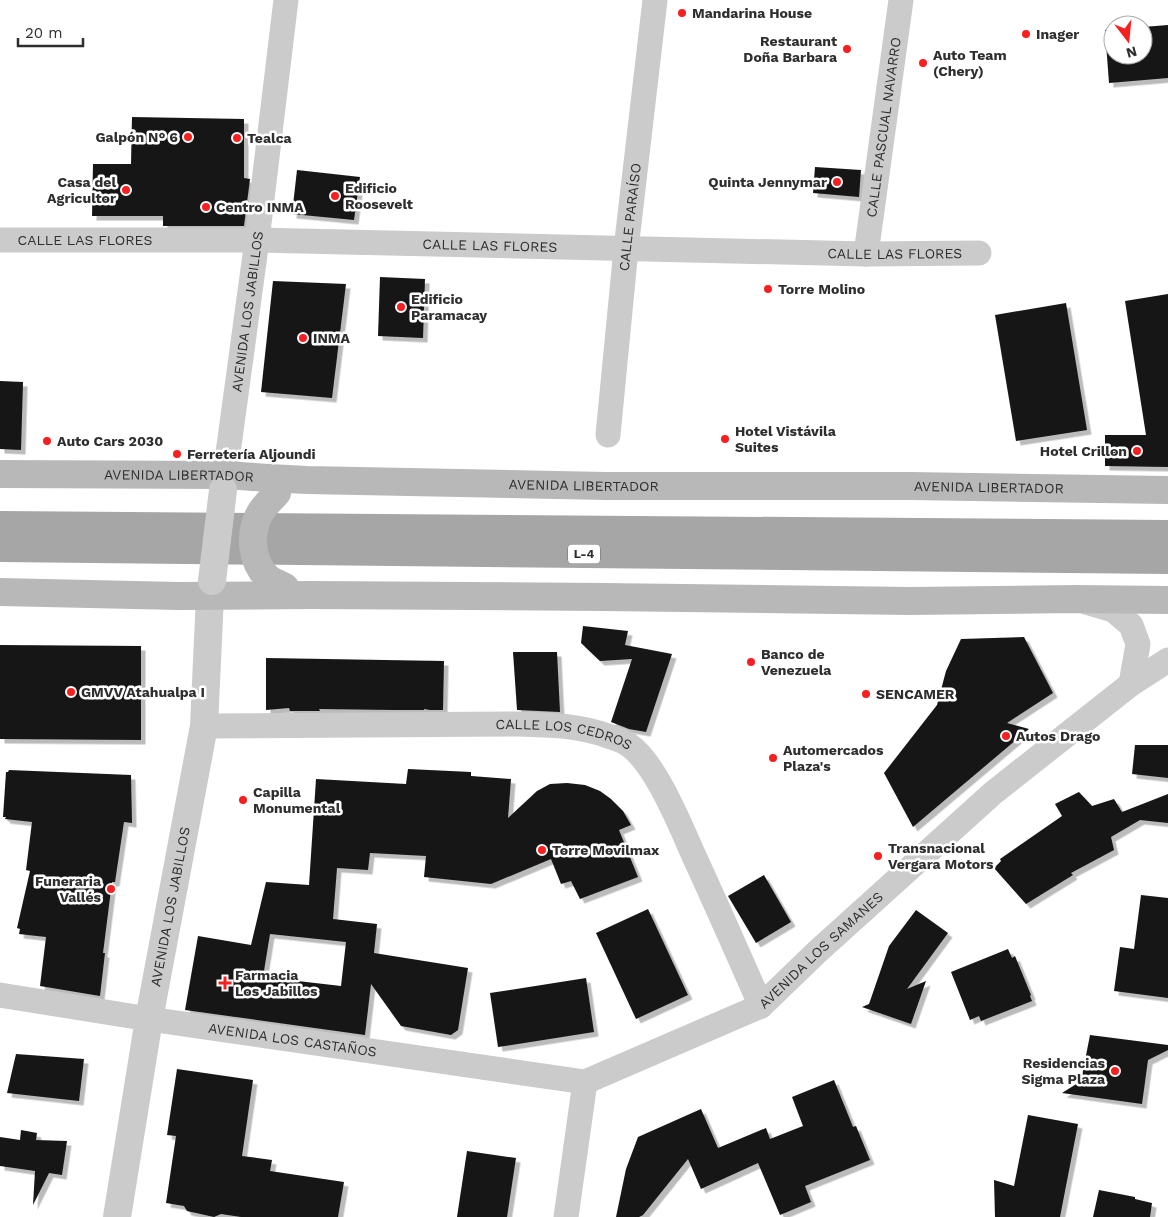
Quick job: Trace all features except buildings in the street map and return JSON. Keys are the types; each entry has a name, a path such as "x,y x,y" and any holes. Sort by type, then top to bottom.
{"main road":[{"name":"AVENIDA LIBERTADOR","path":"0,474 224,482 268,478 606,486 911,486 1168,490"},
{"path":"307,480 277,493 265,505 258,517 253,532 253,542 255,556 260,569 270,579 285,587 311,595"},
{"name":"L-4","path":"0,525 1168,534"},
{"name":"L-4","path":"0,548 1168,560"},
{"path":"0,592 211,588 311,595 910,601 1076,598 1168,600"}],"street":[{"name":"AVENIDA LOS JABILLOS","path":"117,1217 149,1019 204,726 211,588 286,0"},
{"name":"CALLE PARAÍSO","path":"608,435 626,249 655,0"},
{"name":"CALLE PASCUAL NAVARRO","path":"866,254 901,0"},
{"name":"CALLE LAS FLORES","path":"0,240 256,240 866,254 979,252"},
{"path":"1076,598 1113,610 1131,625 1138,644 1131,684"},
{"name":"AVENIDA LOS SAMANES","path":"585,1082 761,1006 817,952 993,793 1131,684 1168,660"},
{"name":"CALLE LOS CEDROS","path":"204,726 564,725 594,731 629,745 654,773 761,1006"},
{"name":"AVENIDA LOS CASTAÑOS","path":"0,995 149,1019 585,1082"},
{"path":"566,1217 585,1082"}],"place":[{"name":"Mandarina House","path":"682,13"},
{"name":"Inager","path":"1026,34"},
{"name":"Restaurant Doña Barbara","path":"847,49"},
{"name":"Auto Team (Chery)","path":"923,63"},
{"name":"Galpón N° 6","path":"188,137"},
{"name":"Tealca","path":"237,138"},
{"name":"Quinta Jennymar","path":"837,182"},
{"name":"Casa del Agricultor","path":"126,190"},
{"name":"Edificio Roosevelt","path":"335,196"},
{"name":"Centro INMA","path":"206,207"},
{"name":"Torre Molino","path":"768,289"},
{"name":"Edificio Paramacay","path":"401,307"},
{"name":"INMA","path":"303,338"},
{"name":"Hotel Vistávila Suites","path":"725,439"},
{"name":"Auto Cars 2030","path":"47,441"},
{"name":"Hotel Crillon","path":"1137,451"},
{"name":"Ferretería Aljoundi","path":"177,454"},
{"name":"Banco de Venezuela","path":"751,662"},
{"name":"GMVV Atahualpa I","path":"71,692"},
{"name":"SENCAMER","path":"866,694"},
{"name":"Autos Drago","path":"1006,736"},
{"name":"Automercados Plaza's","path":"773,758"},
{"name":"Capilla Monumental","path":"243,800"},
{"name":"Torre Movilmax","path":"542,850"},
{"name":"Transnacional Vergara Motors","path":"878,856"},
{"name":"Funeraria Vallés","path":"111,889"},
{"name":"Farmacia Los Jabillos","path":"225,983"},
{"name":"Residencias Sigma Plaza","path":"1115,1071"}]}
